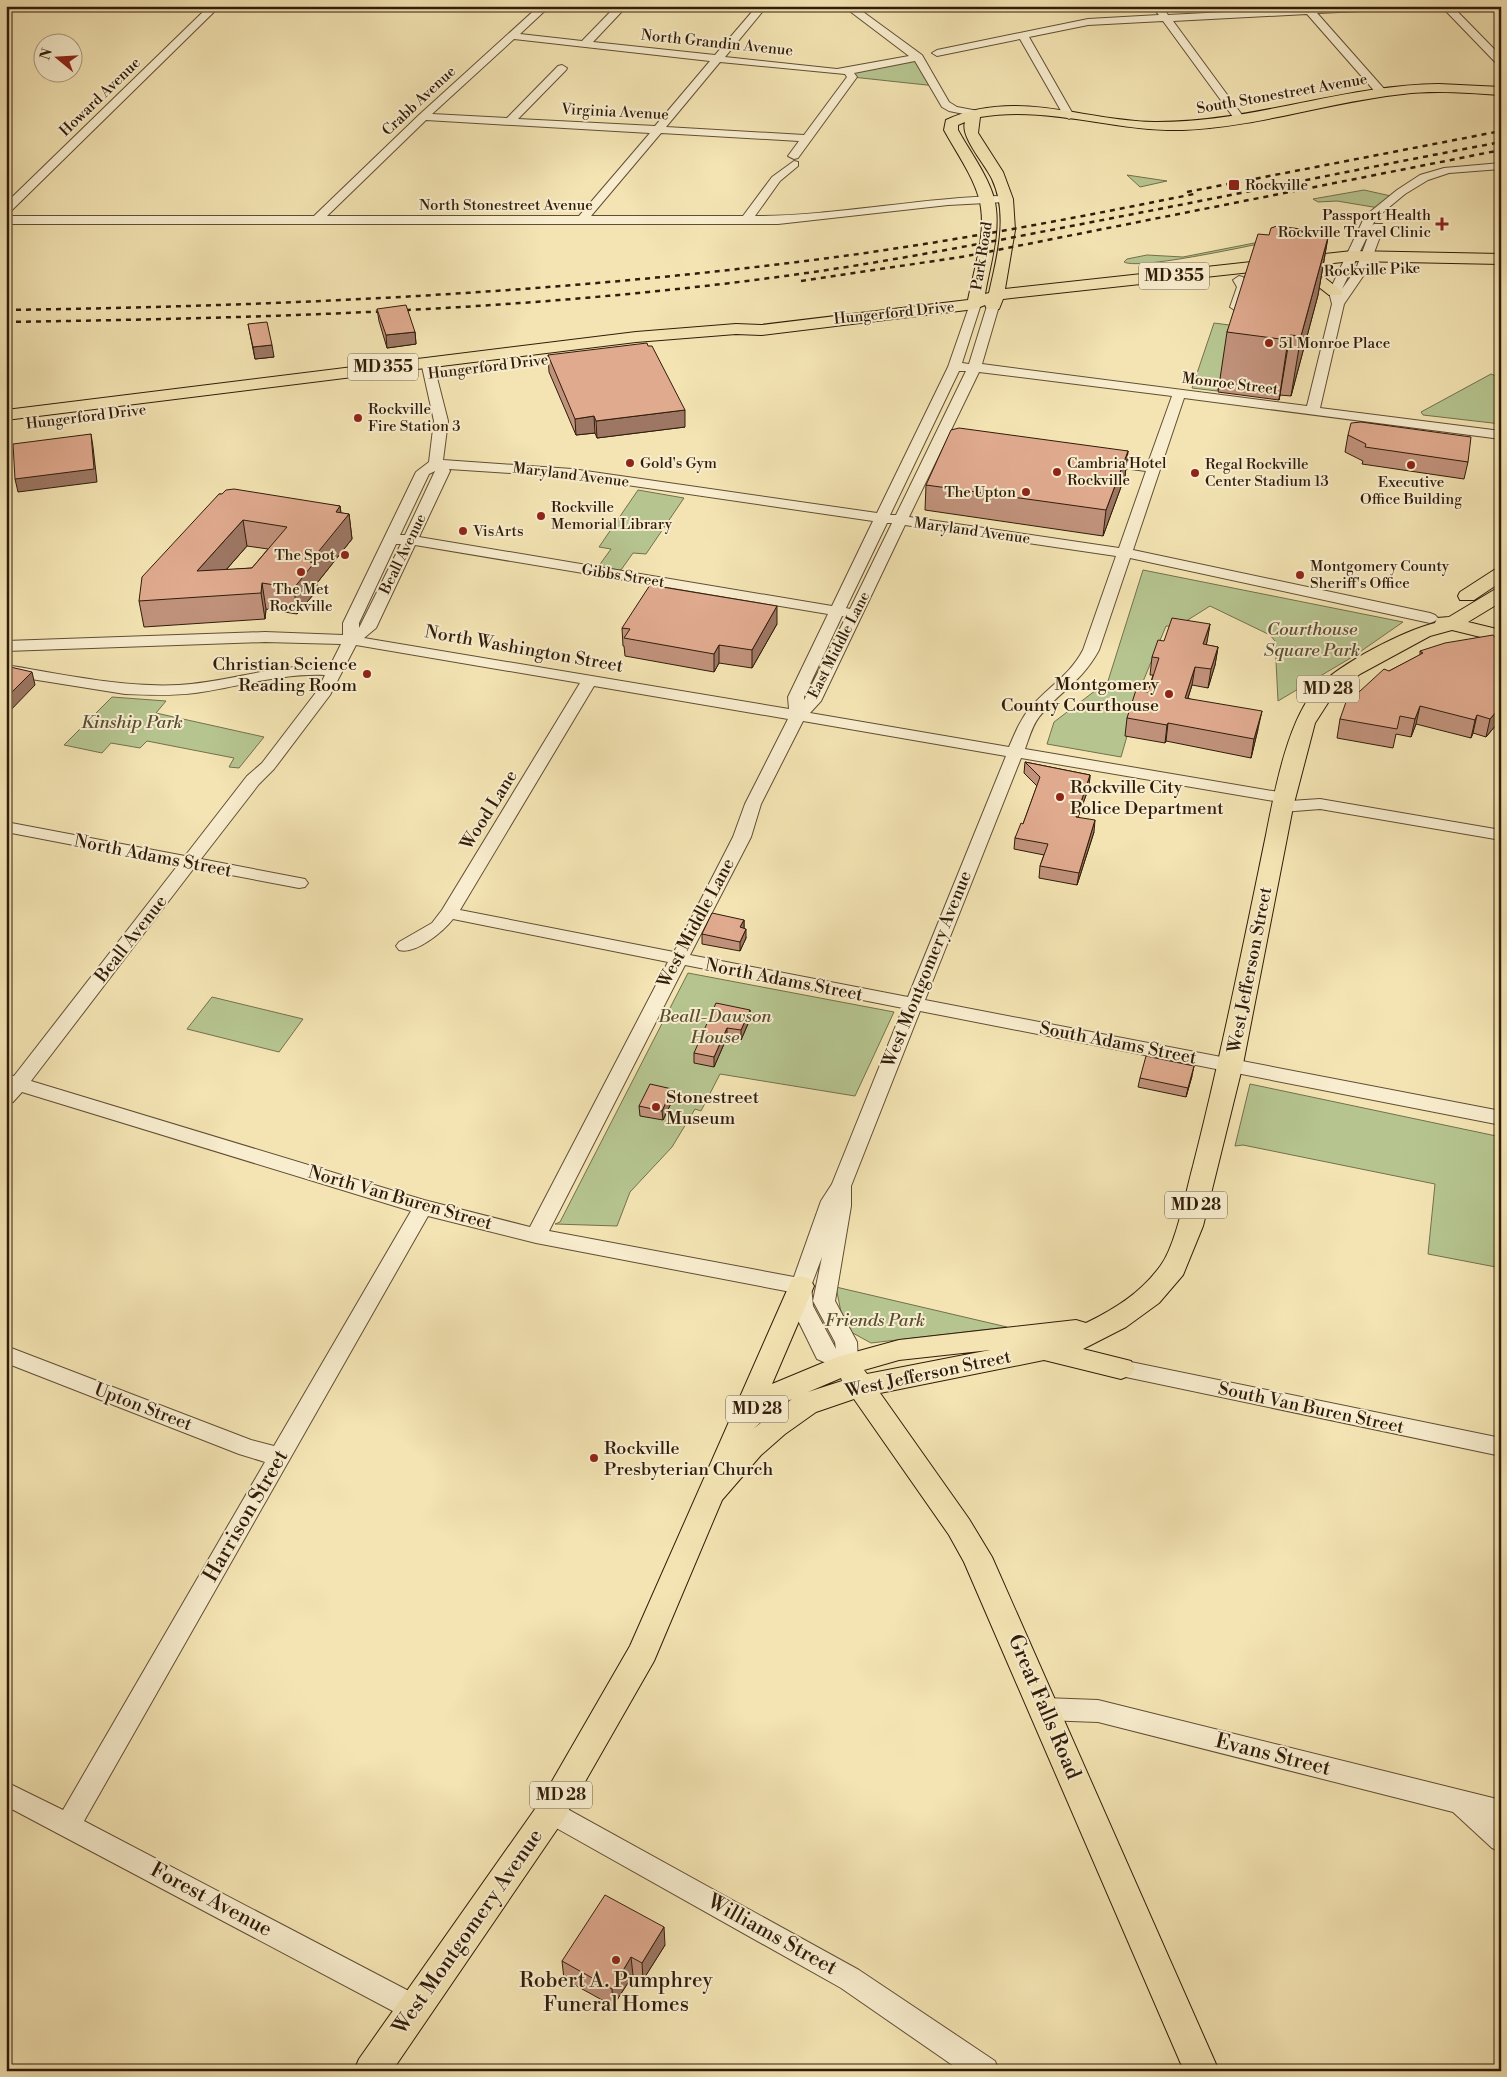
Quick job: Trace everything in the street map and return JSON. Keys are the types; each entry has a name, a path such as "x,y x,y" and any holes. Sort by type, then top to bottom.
{"main road":[{"name":"South Stonestreet Avenue","path":"974,113 1010,110 1124,124 1173,127 1200,126 1382,93 1426,89 1501,91"},
{"path":"950,126 952,122 961,116 974,113"},
{"name":"Park Road","path":"974,113 970,127 971,133 1002,185 1005,199 1007,233 994,301"},
{"name":"Park Road","path":"950,126 987,199 988,226 975,304"},
{"path":"1374,237 1389,246 1435,257"},
{"name":"Rockville Pike","path":"975,304 1349,263 1435,257 1501,259"},
{"name":"Rockville Pike","path":"1366,262 1501,270"},
{"name":"Rockville Pike","path":"994,301 1239,280 1292,274 1349,263"},
{"path":"1292,274 1320,281 1337,298"},
{"name":"Hungerford Drive","path":"6,427 636,337 736,329 761,330 975,304"},
{"name":"Hungerford Drive","path":"6,415 429,368"},
{"name":"MD 28","path":"1426,625 1501,574"},
{"name":"MD 28","path":"1452,624 1501,594"},
{"path":"1481,606 1481,616 1501,631"},
{"path":"1452,624 1501,636"},
{"name":"West Jefferson Street","path":"709,1496 742,1421 772,1396 853,1375 1064,1346 1109,1324 1150,1296 1174,1268 1190,1226 1231,1064 1284,798 1305,724 1325,691 1353,670 1426,625 1452,624"},
{"path":"742,1421 802,1286"},
{"path":"1109,1324 1105,1347 1110,1359 1121,1368"},
{"name":"West Jefferson Street","path":"709,1496 751,1446 775,1426 853,1375 900,1350 1109,1324"},
{"path":"1042,1350 1121,1368"},
{"name":"Great Falls Road","path":"853,1375 978,1556 1202,2071"},
{"name":"West Montgomery Avenue","path":"371,2071 416,2009 551,1812 643,1652 709,1496"}],"street":[{"name":"Howard Avenue","path":"6,210 215,6"},
{"name":"Crabb Avenue","path":"316,220 422,117 545,6"},
{"path":"585,44 622,6"},
{"path":"582,220 762,6"},
{"path":"1156,6 1240,119"},
{"path":"937,53 1088,22 1307,9 1406,6"},
{"path":"1446,6 1501,62"},
{"path":"855,7 918,56 926,66 943,103 942,108 950,126"},
{"path":"1307,9 1382,93"},
{"path":"1023,35 1069,116"},
{"name":"North Grandin Avenue","path":"512,36 718,59 848,71 918,56"},
{"path":"510,121 562,68"},
{"path":"746,220 776,179 794,160 806,138 852,77 848,71"},
{"path":"943,103 956,110 974,113"},
{"name":"Virginia Avenue","path":"422,117 806,138"},
{"path":"1313,410 1337,298 1365,224 1371,216 1380,213 1399,193 1434,172 1465,166 1501,166"},
{"name":"North Stonestreet Avenue","path":"6,220 746,220 804,218 936,201 1005,199"},
{"path":"1337,298 1366,262 1382,218 1380,213"},
{"path":"1233,318 1243,287 1239,280"},
{"name":"East Middle Lane","path":"798,716 813,701 900,521 947,440 974,368 994,301"},
{"name":"East Middle Lane","path":"798,716 796,697 954,367 975,304"},
{"name":"Monroe Street","path":"954,367 1313,410 1501,435"},
{"name":"Beall Avenue","path":"429,368 441,421 436,464"},
{"name":"West Montgomery Avenue","path":"853,1375 825,1352 802,1306 802,1286 831,1201 841,1186 912,1005 1027,723 1036,709 1075,678 1084,667 1126,554 1179,394"},
{"path":"921,438 947,440"},
{"path":"1087,459 1154,468"},
{"name":"Beall Avenue","path":"351,640 350,623 423,472 436,464"},
{"name":"Beall Avenue","path":"10,1087 189,863 252,780 268,766 324,692 351,640 368,628 443,471 436,464"},
{"name":"Maryland Avenue","path":"436,464 562,472 1126,554 1426,625"},
{"name":"Gibbs Street","path":"391,539 410,540 855,614"},
{"name":"North Washington Street","path":"25,673 14,646 248,637 351,640 1016,752"},
{"path":"6,670 125,689 152,690 193,688 294,671 334,673"},
{"name":"Wood Lane","path":"405,946 438,927 449,912 561,730 580,694 591,680"},
{"name":"West Middle Lane","path":"536,1236 677,958 742,837 753,804 798,716"},
{"path":"1016,752 1501,834"},
{"name":"North Adams Street","path":"6,827 300,883"},
{"name":"North Adams Street","path":"449,912 912,1005"},
{"name":"South Adams Street","path":"912,1005 1231,1064 1501,1118"},
{"name":"North Van Buren Street","path":"10,1087 423,1207 536,1236 802,1286"},
{"name":"West Montgomery Avenue","path":"841,1186 841,1206 824,1302 846,1342 853,1375"},
{"name":"Harrison Street","path":"68,1825 423,1207"},
{"name":"Upton Street","path":"6,1354 247,1448 280,1457"},
{"name":"South Van Buren Street","path":"1121,1368 1501,1447"},
{"name":"Evans Street","path":"1044,1709 1098,1711 1501,1812"},
{"name":"Forest Avenue","path":"6,1793 416,2009"},
{"path":"1461,1802 1501,1840"},
{"name":"Williams Street","path":"551,1812 850,1979 985,2071"}],"green space":[{"path":"918,57 936,86 852,77 848,71"},
{"path":"1127,175 1167,181 1140,187"},
{"path":"1364,190 1391,196 1379,208 1337,201 1318,202 1313,199"},
{"path":"1297,236 1179,259 1135,264 1124,262 1127,259 1147,255 1183,257"},
{"path":"1214,323 1237,326 1217,391 1192,388"},
{"path":"1491,374 1501,378 1501,424 1423,415 1421,412"},
{"path":"638,490 684,498 646,554 633,553 621,570 598,567 611,549 599,547"},
{"name":"Courthouse Square Park","path":"1143,570 1403,622 1354,656 1278,701 1275,641 1270,635 1210,606 1183,623 1181,627 1166,626 1142,684 1121,757 1047,744 1054,722 1108,681"},
{"name":"Kinship Park","path":"112,697 166,701 156,713 264,737 239,768 229,767 234,758 147,741 140,748 111,743 102,753 64,745"},
{"name":"Beall-Dawson House","path":"688,973 894,1012 855,1096 720,1074 701,1111 695,1109 672,1147 630,1192 617,1226 555,1224 560,1222"},
{"path":"212,997 303,1019 279,1052 187,1029"},
{"path":"1250,1084 1501,1137 1501,1268 1428,1254 1435,1184 1243,1145 1235,1146"},
{"name":"Friends Park","path":"836,1287 1007,1327 871,1343 851,1332 841,1312"}],"building":[{"path":"1277,226 1317,231 1316,235 1328,237 1301,336 1290,335 1288,340 1227,332 1258,234 1269,235 1271,228"},
{"path":"406,305 415,332 386,335 377,309"},
{"path":"267,322 272,345 253,347 248,324"},
{"path":"647,343 648,346 652,346 685,410 596,421 594,416 575,419 548,355"},
{"path":"1361,422 1471,437 1468,462 1365,447 1366,444 1348,435 1351,423"},
{"path":"959,428 1128,451 1106,510 926,485 951,430"},
{"path":"91,434 94,469 15,479 13,444"},
{"path":"234,489 340,506 336,512 349,514 310,562 314,563 294,588 262,583 261,593 139,601 142,577 219,494 226,490","holes":["243,520 287,527 252,568 197,571"]},
{"path":"650,585 777,606 752,650 719,645 714,654 624,638 630,629 622,628"},
{"path":"1172,618 1210,624 1203,644 1218,647 1211,669 1195,667 1185,698 1262,711 1254,739 1168,723 1167,725 1127,718 1136,690 1148,692 1159,658 1152,657 1158,640 1164,641"},
{"path":"1493,635 1498,641 1501,640 1501,706 1490,719 1477,715 1475,720 1420,706 1415,719 1400,716 1397,729 1340,719 1346,702 1353,691 1359,692 1384,669 1389,671 1423,653 1420,651 1445,643"},
{"path":"6,666 32,672 6,698"},
{"path":"1025,762 1090,775 1076,817 1095,820 1079,873 1040,866 1048,844 1015,838 1021,823 1023,824 1040,777"},
{"path":"712,913 744,920 740,927 746,929 740,942 702,934"},
{"name":"Beall-Dawson House","path":"716,1003 750,1010 741,1030 727,1028 714,1057 694,1053"},
{"path":"1146,1056 1194,1066 1188,1088 1140,1078"},
{"path":"650,1084 672,1089 662,1111 639,1106"},
{"name":"Robert A. Pumphrey Funeral Homes","path":"605,1895 664,1927 642,1963 631,1957 612,1989 562,1961"}],"railway":[{"path":"1187,192 1501,131"},
{"path":"6,322 396,311 494,305 688,288 785,276 939,251 1501,142"},
{"path":"801,281 967,256 1501,150"},
{"path":"6,310 323,301 535,288 640,279 746,268 894,249 1023,227 1194,194"}],"place":[{"name":"Rockville","path":"1234,185"},
{"name":"Passport Health Rockville Travel Clinic","path":"1442,224"},
{"name":"51 Monroe Place","path":"1269,343"},
{"name":"Rockville Fire Station 3","path":"358,418"},
{"name":"Gold's Gym","path":"630,463"},
{"name":"Executive Office Building","path":"1411,465"},
{"name":"Cambria Hotel Rockville","path":"1057,472"},
{"name":"Regal Rockville Center Stadium 13","path":"1195,473"},
{"name":"The Upton","path":"1026,492"},
{"name":"Rockville Memorial Library","path":"541,516"},
{"name":"VisArts","path":"463,531"},
{"name":"The Spot","path":"345,555"},
{"name":"The Met Rockville","path":"301,572"},
{"name":"Montgomery County Sheriff's Office","path":"1300,575"},
{"name":"Christian Science Reading Room","path":"367,674"},
{"name":"Montgomery County Courthouse","path":"1169,694"},
{"name":"Rockville City Police Department","path":"1060,797"},
{"name":"Stonestreet Museum","path":"656,1107"},
{"name":"Rockville Presbyterian Church","path":"594,1458"},
{"name":"Robert A. Pumphrey Funeral Homes","path":"616,1960"}]}
